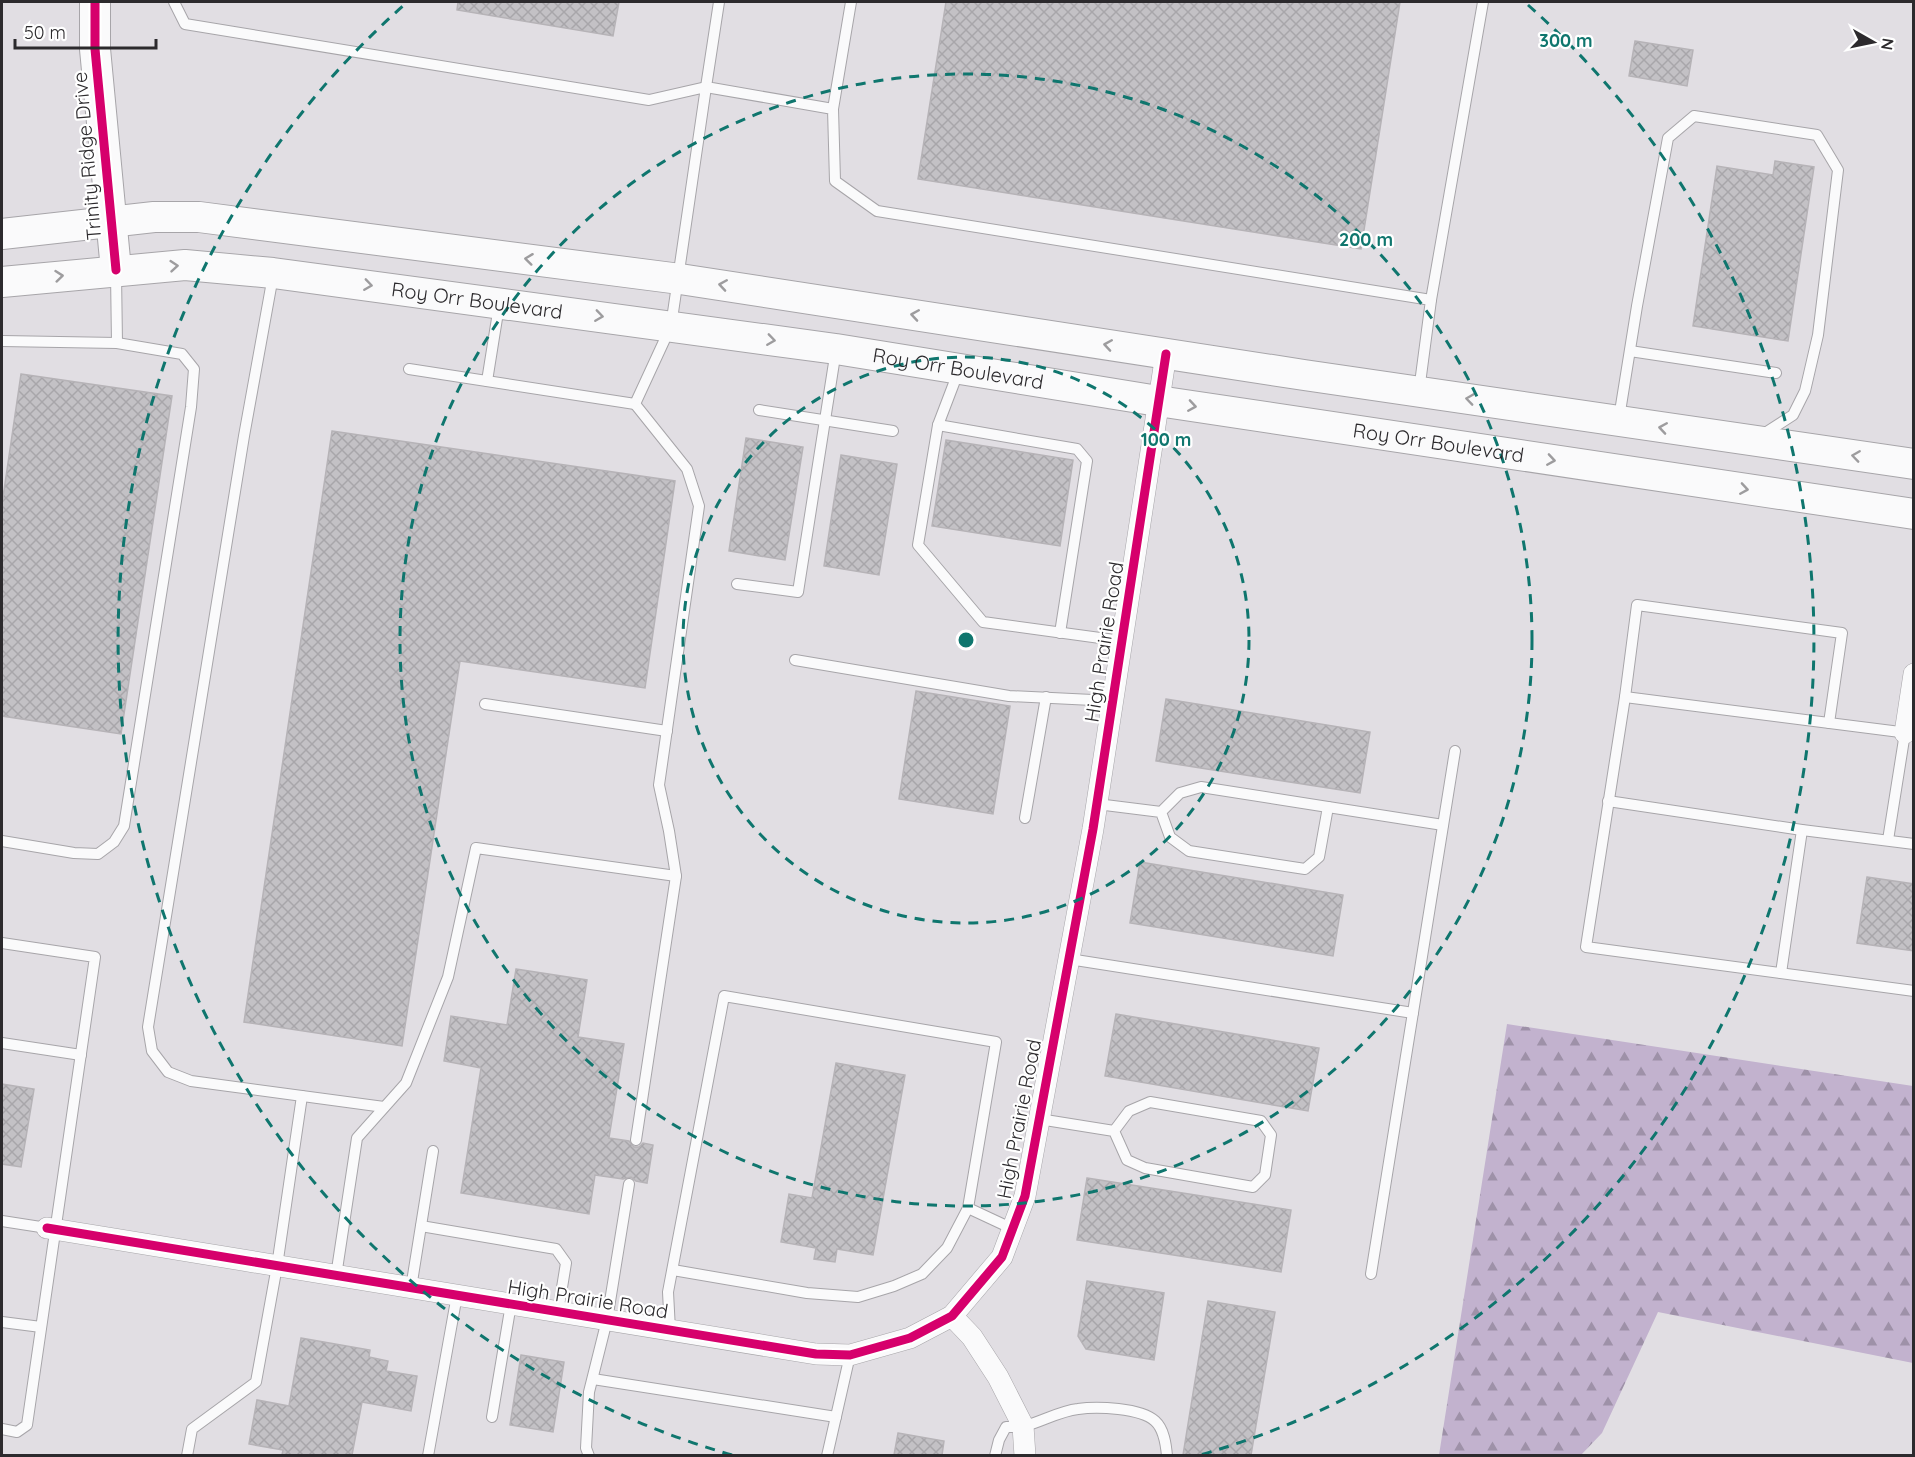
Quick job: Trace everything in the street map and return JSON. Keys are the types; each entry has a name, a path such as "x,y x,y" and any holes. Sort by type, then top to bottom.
{"main road":[{"name":"Trinity Ridge Drive","path":"95,2 94,49 116,270"},
{"path":"2,234 154,217 199,217 680,279 1419,392 1914,464"},
{"name":"Roy Orr Boulevard","path":"2,282 184,265 273,273 836,349 1158,401 1914,514"}],"street":[{"name":"High Prairie Road","path":"51,1229 816,1354 850,1355 910,1338 952,1316 1002,1257 1025,1196 1097,804 1166,354"},
{"path":"1909,733 1914,674"},
{"path":"952,1316 972,1336 998,1377 1023,1426 1025,1455"}],"lane":[{"path":"174,2 185,24 649,100 706,87 834,109"},
{"path":"635,404 672,326 719,2"},
{"path":"851,2 834,109 835,181 877,211 1431,300"},
{"path":"1419,392 1431,300 1483,2"},
{"path":"1619,421 1668,138 1694,117 1817,135 1838,170 1818,335 1805,391 1793,415 1751,441"},
{"path":"116,270 117,343"},
{"path":"273,273 244,436 148,1028 152,1051 168,1072 191,1081 384,1107"},
{"path":"487,381 500,303"},
{"path":"2,341 117,343 182,354 194,369 190,418 124,826 114,842 98,854 74,853 2,841"},
{"path":"737,584 798,592 836,349"},
{"path":"1630,351 1776,373"},
{"path":"409,369 635,404 687,469 699,506 659,785 676,876 636,1140"},
{"path":"959,370 938,425 918,545 983,622 1122,641"},
{"path":"759,410 893,431"},
{"path":"938,425 1077,449 1087,461 1060,633"},
{"path":"1829,723 1842,633 1637,605 1586,947 1914,991"},
{"path":"795,660 1009,696 1113,700"},
{"path":"1025,818 1046,697"},
{"path":"1625,697 1909,733 1888,840"},
{"path":"485,704 667,731"},
{"path":"1371,1274 1455,751"},
{"path":"1161,812 1180,793 1201,787 1443,825"},
{"path":"1608,801 1914,844"},
{"path":"1097,804 1161,812"},
{"path":"1161,812 1170,837 1189,851 1305,868 1319,856 1328,807"},
{"path":"1781,973 1802,830"},
{"path":"336,1276 357,1138 406,1083 448,976 476,848 676,876"},
{"path":"2,943 95,957 81,1055 51,1229 41,1327 27,1425 18,1432 2,1429"},
{"path":"1069,959 1413,1013"},
{"path":"670,1330 668,1292 672,1270 724,996 996,1042 968,1208 947,1248 922,1274 894,1286 858,1297 807,1293 672,1270"},
{"path":"2,1043 81,1055"},
{"path":"187,1455 192,1429 256,1382 277,1266 302,1096"},
{"path":"1150,1102 1261,1121 1271,1135 1265,1175 1253,1187 1145,1168 1128,1160 1114,1131 1128,1111 1150,1102"},
{"path":"1039,1119 1114,1131"},
{"path":"411,1288 433,1151"},
{"path":"589,1455 586,1448 589,1392 607,1320 629,1184"},
{"path":"968,1208 1013,1229"},
{"path":"2,1221 51,1229"},
{"path":"421,1226 556,1249 566,1263 558,1312"},
{"path":"428,1455 457,1295"},
{"path":"492,1417 512,1304"},
{"path":"2,1322 41,1327"},
{"path":"827,1455 850,1355"},
{"path":"593,1379 836,1417"},
{"path":"995,1455 1006,1427 1023,1426 1077,1409 1108,1407 1129,1410 1158,1423 1166,1442 1167,1455"}],"green space":[{"path":"1507,1024 1913,1086 1913,1363 1658,1312 1602,1433 1581,1455 1439,1455"}],"building":[{"path":"458,2 619,2 613,36 457,10"},
{"path":"946,2 1400,2 1361,249 918,179"},
{"path":"1635,41 1693,50 1687,86 1629,76"},
{"path":"1775,161 1814,167 1788,341 1693,326 1717,166 1773,175"},
{"path":"21,374 172,396 121,734 2,716 2,504"},
{"path":"332,431 675,481 645,688 460,661 402,1046 244,1022"},
{"path":"746,438 803,447 785,560 729,551"},
{"path":"946,440 1073,460 1060,546 932,526"},
{"path":"841,455 897,464 879,575 824,566"},
{"path":"916,691 1010,706 993,814 899,799"},
{"path":"1166,699 1370,732 1360,793 1156,761"},
{"path":"1140,862 1343,895 1333,956 1130,923"},
{"path":"1867,877 1914,884 1914,951 1857,943"},
{"path":"516,969 587,980 578,1037 624,1044 609,1138 629,1141 634,1147 639,1147 643,1143 653,1145 647,1183 636,1181 631,1177 623,1179 595,1175 589,1214 461,1193 481,1068 444,1061 451,1016 507,1025"},
{"path":"1116,1014 1319,1048 1308,1111 1105,1076"},
{"path":"836,1063 905,1075 873,1255 837,1249 835,1262 814,1259 816,1248 781,1242 789,1194 812,1198"},
{"path":"2,1084 34,1089 21,1167 2,1164"},
{"path":"1087,1178 1291,1210 1281,1272 1077,1240"},
{"path":"1087,1281 1164,1293 1154,1360 1086,1349 1078,1336"},
{"path":"1208,1301 1275,1312 1251,1455 1183,1455"},
{"path":"301,1338 370,1350 369,1357 388,1361 386,1371 417,1376 411,1411 362,1402 352,1455 282,1455 283,1450 249,1444 257,1400 289,1406"},
{"path":"521,1355 564,1362 553,1432 510,1425"},
{"path":"898,1433 944,1441 942,1455 894,1455"}],"cycle path":[{"path":"95,2 95,49 116,270"},
{"path":"47,1228 816,1354 850,1355 910,1338 952,1316 1002,1257 1025,1196 1093,829 1166,354"}]}
